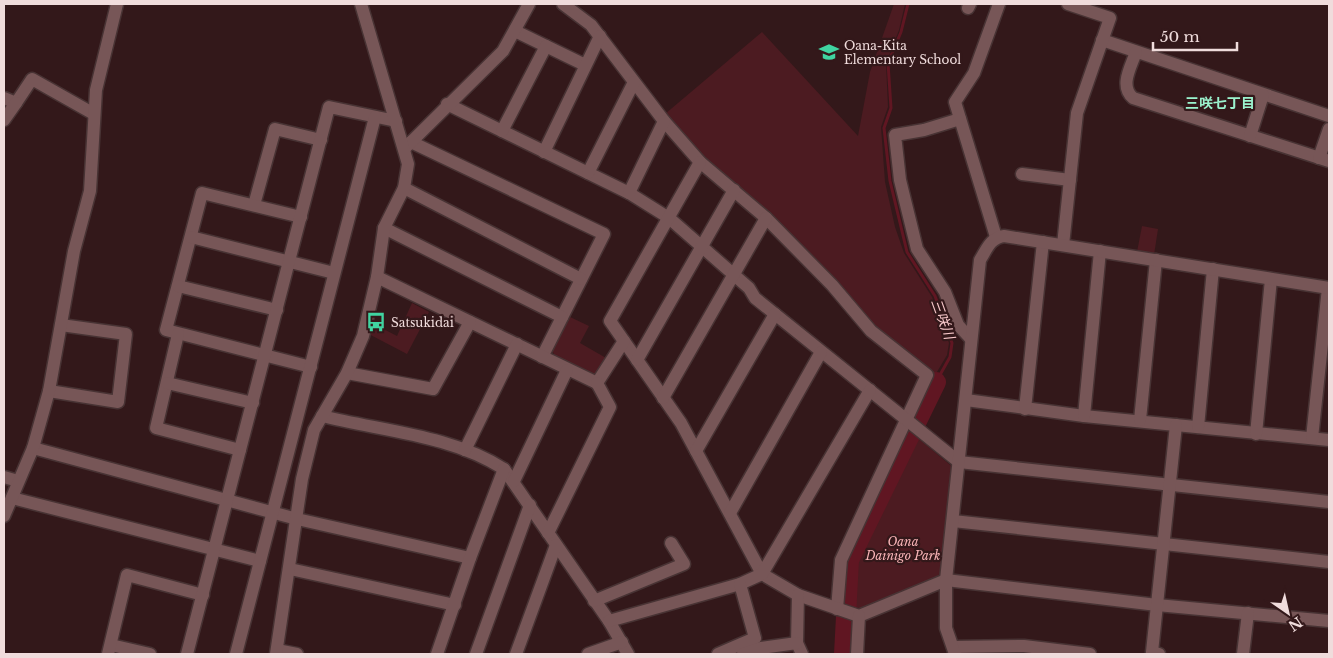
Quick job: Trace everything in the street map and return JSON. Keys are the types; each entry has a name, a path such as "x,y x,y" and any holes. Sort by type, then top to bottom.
{"street":[{"path":"4,516 34,448 49,391 74,250 90,191 94,114 100,70 116,4"},
{"path":"297,654 276,652 290,570 302,479 314,430 347,372 363,336 377,277 384,228 404,188 408,164 408,145 396,120 361,4"},
{"path":"408,145 447,104 503,51 529,4"},
{"path":"563,4 591,25 664,121 700,162 766,218 832,285 871,331 927,375 911,424 841,560 837,609"},
{"path":"996,237 955,102 974,74 999,4"},
{"path":"1063,245 1077,113 1110,18 1068,4"},
{"path":"515,31 585,65"},
{"path":"544,152 600,36"},
{"path":"1102,40 1329,116"},
{"path":"502,131 546,46"},
{"path":"1136,52 1125,87 1127,93 1133,98 1324,160 1329,129"},
{"path":"4,120 10,101 32,79 94,114"},
{"path":"588,173 634,82"},
{"path":"1250,136 1263,95"},
{"path":"447,104 629,193 669,218 749,288 755,298 959,462 1329,502"},
{"path":"187,654 330,107 396,120"},
{"path":"236,654 271,512 375,117"},
{"path":"960,119 924,130 895,135 900,180 917,249 944,292 958,325 971,338"},
{"path":"629,193 664,121"},
{"path":"254,205 275,129 321,140"},
{"path":"408,145 604,234 542,356"},
{"path":"700,162 610,320 696,451 762,574 798,595 859,616 946,580 1329,621"},
{"path":"1022,174 1070,180"},
{"path":"404,188 581,279"},
{"path":"637,360 734,190"},
{"path":"301,217 202,193 166,330 310,368"},
{"path":"663,398 766,218"},
{"path":"384,228 562,317"},
{"path":"191,237 334,274"},
{"path":"996,237 1063,245 1329,288 1312,438"},
{"path":"996,237 980,260 946,580 946,628 954,651 1024,646 1090,654"},
{"path":"1024,409 1043,242"},
{"path":"1084,416 1100,251"},
{"path":"1140,420 1156,260"},
{"path":"1198,427 1213,269"},
{"path":"377,277 542,356 567,370 598,383 610,407 548,533"},
{"path":"1256,434 1271,279"},
{"path":"178,286 277,310"},
{"path":"696,451 775,314"},
{"path":"347,372 433,389 470,322"},
{"path":"49,391 118,402 126,334 61,325"},
{"path":"178,334 156,428 240,450"},
{"path":"598,383 624,341"},
{"path":"465,450 517,344"},
{"path":"730,513 821,352"},
{"path":"514,481 567,370"},
{"path":"167,383 253,403"},
{"path":"609,621 740,584 762,574 870,390"},
{"path":"966,400 1084,416 1329,440"},
{"path":"322,416 446,443 486,457 504,469 609,621 628,654"},
{"path":"1159,654 1152,652 1176,425"},
{"path":"34,448 297,519 470,558"},
{"path":"438,654 470,558 504,469"},
{"path":"4,477 18,481"},
{"path":"12,498 260,561"},
{"path":"476,654 530,506"},
{"path":"953,522 1163,546 1329,562"},
{"path":"594,601 684,564 671,543"},
{"path":"516,654 556,545"},
{"path":"290,570 454,605"},
{"path":"150,654 109,650 127,575 203,594"},
{"path":"718,654 755,638 740,584"},
{"path":"743,654 761,648 799,649 798,595"},
{"path":"1243,654 1248,613"},
{"path":"857,654 859,616"},
{"path":"588,654 622,642"}],"green space":[{"path":"894,4 905,4 899,30 886,63 888,107 881,127 885,182 895,227 904,253 932,297 949,343 947,355 934,377 876,330 702,159 665,114 762,32 858,136 870,72"},
{"path":"1142,226 1158,229 1154,255 1137,252"},
{"path":"412,303 429,312 407,354 363,331 368,321 397,336"},
{"path":"570,317 589,326 580,343 606,358 599,374 594,375 555,356 552,350"},
{"name":"Oana Dainigo Park","path":"913,434 955,469 941,576 858,610 851,606 852,562"}],"waterway":[{"name":"三咲川","path":"908,4 901,32 888,63 891,108 884,128 890,181 907,252 935,296 952,343 950,357 936,382"},
{"name":"三咲川","path":"844,654 849,560 936,382"}],"place":[{"name":"Oana-Kita Elementary School","path":"829,52"},
{"name":"Satsukidai","path":"376,322"}],"district":[{"name":"三咲七丁目","path":"1220,103"}]}
